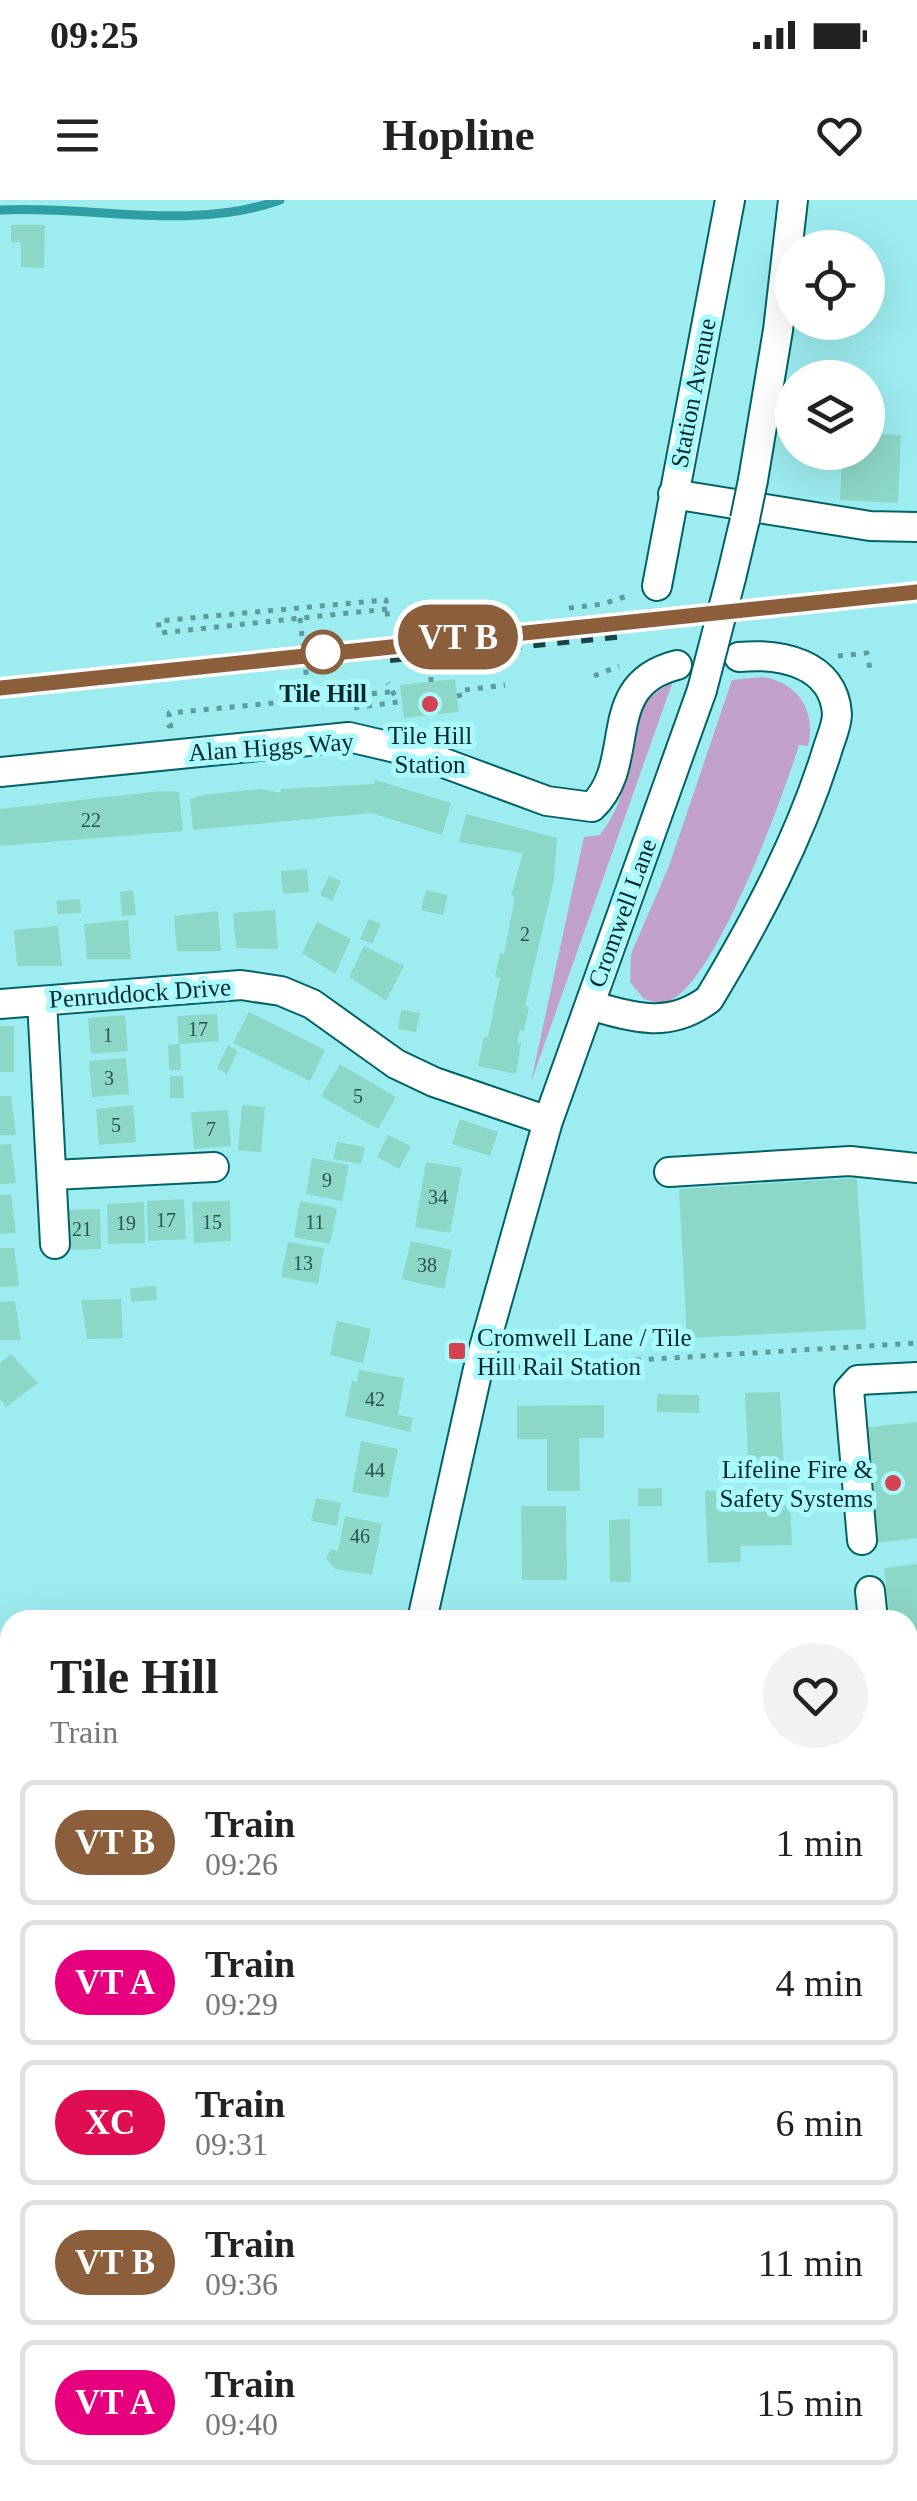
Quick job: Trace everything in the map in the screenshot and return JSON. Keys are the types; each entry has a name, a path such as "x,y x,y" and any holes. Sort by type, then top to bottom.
{"street":[{"name":"Station Avenue","path":"657,586 730,200"},
{"name":"Cromwell Lane","path":"424,1610 478,1369 548,1121 702,690 753,480 778,330 793,200"},
{"path":"673,494 870,526 917,528"},
{"path":"590,1004 658,1020 688,1016 709,998 791,847 815,790 837,717 830,686 809,668 785,657 738,657"},
{"name":"Alan Higgs Way","path":"0,772 348,738 418,753 547,801 592,807 608,792 629,698 652,671 678,665"},
{"name":"Penruddock Drive","path":"0,1004 241,985 281,990 312,1004 396,1064 434,1082 548,1121"},
{"path":"42,1001 55,1244"},
{"path":"670,1172 850,1161 917,1168"},
{"path":"53,1175 214,1167"},
{"path":"862,1540 849,1390 858,1380 917,1378"},
{"path":"870,1590 872,1610"}],"path":[{"path":"569,608 603,604 657,586"},
{"path":"387,609 160,633 158,621 386,600 387,609 388,621"},
{"path":"300,618 309,700"},
{"path":"352,708 398,702 388,682"},
{"path":"457,696 505,685"},
{"path":"188,724 169,726 169,713 391,692"},
{"path":"478,1369 917,1344"}],"shaded area":[{"path":"763,677 786,685 802,701 809,721 808,746 799,745 745,887 705,964 685,990 666,1002 644,999 630,982 631,954 669,866 732,680"},
{"path":"673,681 531,1082 584,837 600,835 612,817 643,707"}],"building":[{"path":"11,225 45,225 44,268 21,267 21,242 11,242"},
{"path":"885,435 901,435 898,503 840,500 841,470 885,470"},
{"name":"Tile Hill Station","path":"455,679 459,712 404,718 400,685"},
{"path":"375,780 451,803 442,835 371,813 193,830 190,799 202,795 262,789 280,793 281,789 374,784"},
{"path":"179,792 183,831 0,846 0,809"},
{"path":"466,814 557,838 554,879 525,1006 529,1007 524,1031 520,1030 517,1043 521,1044 516,1074 478,1066 484,1037 488,1037 500,978 495,977 500,953 504,954 515,897 511,896 523,853 459,842"},
{"path":"307,869 309,892 283,894 281,871"},
{"path":"329,876 341,881 332,901 320,895"},
{"path":"133,890 136,915 122,916 120,892"},
{"path":"426,890 448,895 443,915 421,910"},
{"path":"80,899 81,913 58,914 56,901"},
{"path":"275,910 278,949 236,948 233,913"},
{"path":"218,911 221,951 177,951 174,916"},
{"path":"369,919 381,924 372,944 360,939"},
{"path":"128,920 131,959 87,959 84,924"},
{"path":"317,922 351,939 335,974 302,953"},
{"path":"58,926 62,966 17,966 14,930"},
{"path":"364,946 404,966 386,1001 349,977"},
{"path":"401,1010 420,1013 416,1032 398,1029"},
{"path":"249,1012 325,1050 310,1081 233,1043"},
{"path":"217,1014 219,1041 179,1044 177,1016"},
{"path":"125,1015 128,1051 91,1054 88,1018"},
{"path":"0,1026 14,1026 14,1072 0,1072"},
{"path":"180,1044 181,1070 169,1070 168,1045"},
{"path":"228,1045 238,1051 227,1074 217,1068"},
{"path":"126,1058 129,1094 92,1097 89,1061"},
{"path":"340,1064 396,1097 378,1129 321,1096"},
{"path":"170,1076 183,1076 184,1098 170,1098"},
{"path":"0,1096 11,1096 16,1135 0,1135"},
{"path":"133,1105 136,1142 99,1145 96,1109"},
{"path":"242,1105 265,1107 261,1152 238,1150"},
{"path":"228,1110 231,1146 194,1149 191,1112"},
{"path":"460,1119 498,1132 490,1156 452,1144"},
{"path":"388,1135 411,1146 399,1169 377,1157"},
{"path":"337,1142 365,1147 361,1164 333,1159"},
{"path":"11,1144 16,1183 0,1184 0,1145"},
{"path":"312,1158 349,1165 342,1201 306,1194"},
{"path":"426,1162 462,1168 450,1233 415,1227"},
{"path":"857,1178 866,1329 687,1338 679,1189"},
{"path":"11,1194 16,1233 0,1234 0,1195"},
{"path":"184,1199 186,1239 148,1241 147,1201"},
{"path":"230,1201 231,1241 194,1243 192,1202"},
{"path":"300,1201 337,1208 330,1244 294,1237"},
{"path":"144,1202 145,1243 108,1244 107,1204"},
{"path":"100,1209 101,1249 64,1250 63,1210"},
{"path":"411,1241 452,1250 444,1289 402,1279"},
{"path":"288,1242 324,1248 318,1284 281,1277"},
{"path":"0,1248 14,1248 19,1286 0,1287"},
{"path":"156,1286 157,1300 131,1302 130,1288"},
{"path":"121,1299 123,1338 87,1339 81,1300"},
{"path":"15,1301 21,1340 0,1340 0,1302"},
{"path":"337,1321 371,1329 363,1363 330,1355"},
{"path":"11,1354 38,1383 6,1407 0,1399 0,1363"},
{"path":"359,1370 404,1378 398,1415 413,1418 410,1432 345,1416 352,1381 357,1382"},
{"path":"780,1392 784,1473 749,1474 745,1393"},
{"path":"657,1394 699,1395 699,1413 657,1412"},
{"path":"604,1405 604,1438 579,1438 580,1491 547,1491 547,1439 517,1439 517,1406"},
{"name":"Lifeline Fire & Safety Systems","path":"917,1422 917,1538 875,1543 862,1428"},
{"path":"361,1441 398,1449 388,1498 352,1492"},
{"path":"662,1488 662,1506 638,1506 638,1489"},
{"path":"738,1490 739,1506 790,1505 792,1545 740,1546 741,1562 708,1563 705,1491"},
{"path":"316,1498 341,1503 337,1526 311,1521"},
{"path":"521,1506 566,1506 567,1580 522,1580"},
{"path":"345,1516 382,1524 372,1575 335,1569 326,1558 331,1549 338,1551"},
{"path":"630,1519 631,1582 610,1582 609,1520"},
{"path":"917,1564 917,1610 889,1610 884,1568"}],"waterway":[{"path":"0,210 177,216 246,209 280,200"}],"railway":[{"path":"0,688 917,591"},
{"path":"390,659 624,635"}],"train":[{"path":"0,688 439,638 917,592"}],"place":[{"name":"Tile Hill","path":"323,652"},
{"name":"Tile Hill Station","path":"430,704"},
{"name":"Cromwell Lane / Tile Hill Rail Station","path":"457,1351"},
{"name":"Lifeline Fire & Safety Systems","path":"893,1483"}]}
